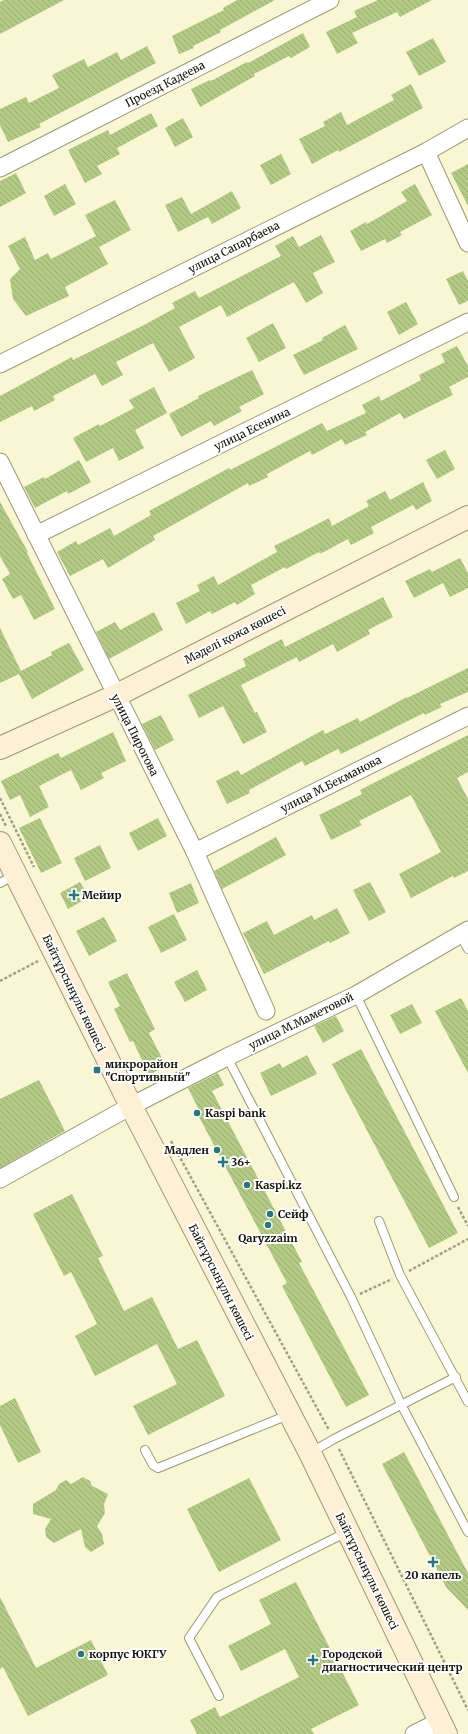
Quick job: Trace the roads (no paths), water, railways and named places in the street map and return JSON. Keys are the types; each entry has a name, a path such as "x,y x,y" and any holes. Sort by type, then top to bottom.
{"main road":[{"name":"Мәделі қожа көшесі","path":"0,748 115,696 468,517"},
{"name":"Байтұрсынұлы көшесі","path":"0,843 131,1106 310,1453 443,1728"}],"street":[{"name":"Проезд Кадеева","path":"0,168 330,0"},
{"name":"улица Сапарбаева","path":"0,364 426,152 468,128"},
{"path":"426,152 468,243"},
{"name":"улица Есенина","path":"36,535 468,322"},
{"name":"улица Пирогова","path":"0,462 115,696 195,852 266,1011"},
{"name":"улица М.Бекманова","path":"195,852 468,716"},
{"name":"улица М.Маметовой","path":"0,1179 131,1106 227,1057 356,995 464,932"},
{"path":"414,1734 443,1728"}],"lane":[{"path":"464,932 468,949"},
{"path":"356,995 454,1198"},
{"path":"227,1057 351,1297 402,1406 468,1532"},
{"path":"379,1221 400,1275 456,1377 468,1402"},
{"path":"310,1453 334,1439 402,1406 456,1377"},
{"path":"145,1450 153,1466 158,1468 289,1414"},
{"path":"219,1696 189,1638 217,1597 348,1531"}],"place":[{"name":"Мейир","path":"74,895"},
{"name":"микрорайон \"Спортивный\"","path":"97,1070"},
{"name":"Kaspi bank","path":"197,1113"},
{"name":"Мадлен","path":"217,1150"},
{"name":"36+","path":"223,1162"},
{"name":"Kaspi.kz","path":"247,1185"},
{"name":"Сейф","path":"270,1214"},
{"name":"Qaryzzaim","path":"268,1225"},
{"name":"20 капель","path":"433,1562"},
{"name":"корпус ЮКГУ","path":"81,1654"},
{"name":"Городской диагностический центр","path":"313,1660"}]}
